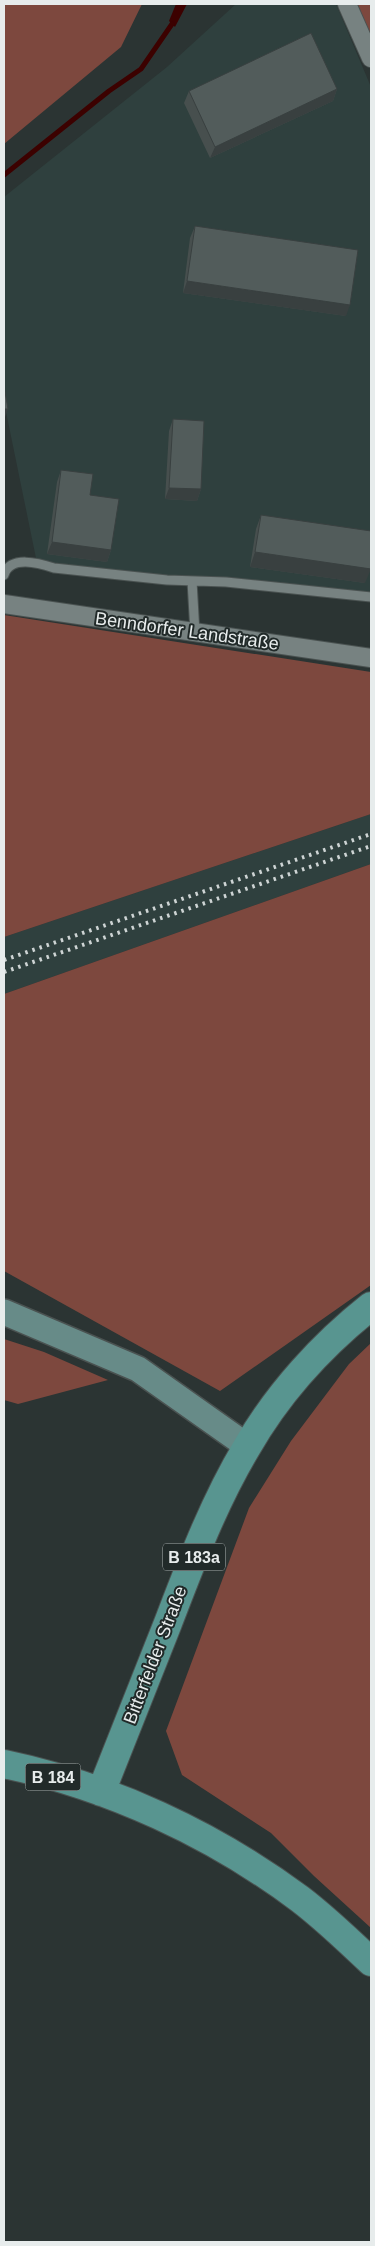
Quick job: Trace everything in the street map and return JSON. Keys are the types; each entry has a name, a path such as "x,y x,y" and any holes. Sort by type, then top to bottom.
{"main road":[{"name":"Bitterfelder Straße","path":"101,1792 194,1556 247,1446 302,1372 344,1327 371,1306"},
{"path":"4,1312 138,1369 247,1446"},
{"name":"B 184","path":"4,1764 101,1792"},
{"path":"101,1792 163,1818 225,1849 300,1899 371,1962"}],"street":[{"path":"346,4 371,58"},
{"name":"Benndorfer Landstraße","path":"4,604 371,658"}],"lane":[{"path":"4,575 5,570 17,563 37,563 54,568 192,581 226,582 371,597"},
{"path":"192,581 195,633"}],"shaded area":[{"path":"4,4 142,4 121,47 4,144"},
{"path":"176,4 187,4 175,27 169,21"},
{"path":"236,4 336,4 371,87 371,596 37,563 4,402 4,197 167,67"},
{"path":"348,4 371,4 371,56"},
{"path":"4,615 371,672 371,814 4,937"},
{"path":"371,814 371,864 4,994 4,937"},
{"path":"371,864 371,1285 220,1391 4,1271 4,994"},
{"path":"4,1339 44,1352 108,1380 18,1404 4,1400"},
{"path":"371,1343 371,1928 314,1876 271,1833 182,1775 166,1731 249,1508 291,1441 349,1364"}],"building":[{"path":"311,33 337,89 215,147 189,91"},
{"path":"195,226 358,250 350,305 187,281"},
{"path":"4,386 8,409 4,409"},
{"path":"173,419 204,421 201,489 169,488"},
{"path":"61,470 93,474 90,495 119,499 111,550 52,542"},
{"path":"261,515 371,531 371,569 255,552"}],"waterway":[{"path":"4,175 109,91 141,69 172,24"}],"railway":[{"path":"4,960 371,834"},
{"path":"4,972 371,846"}]}
